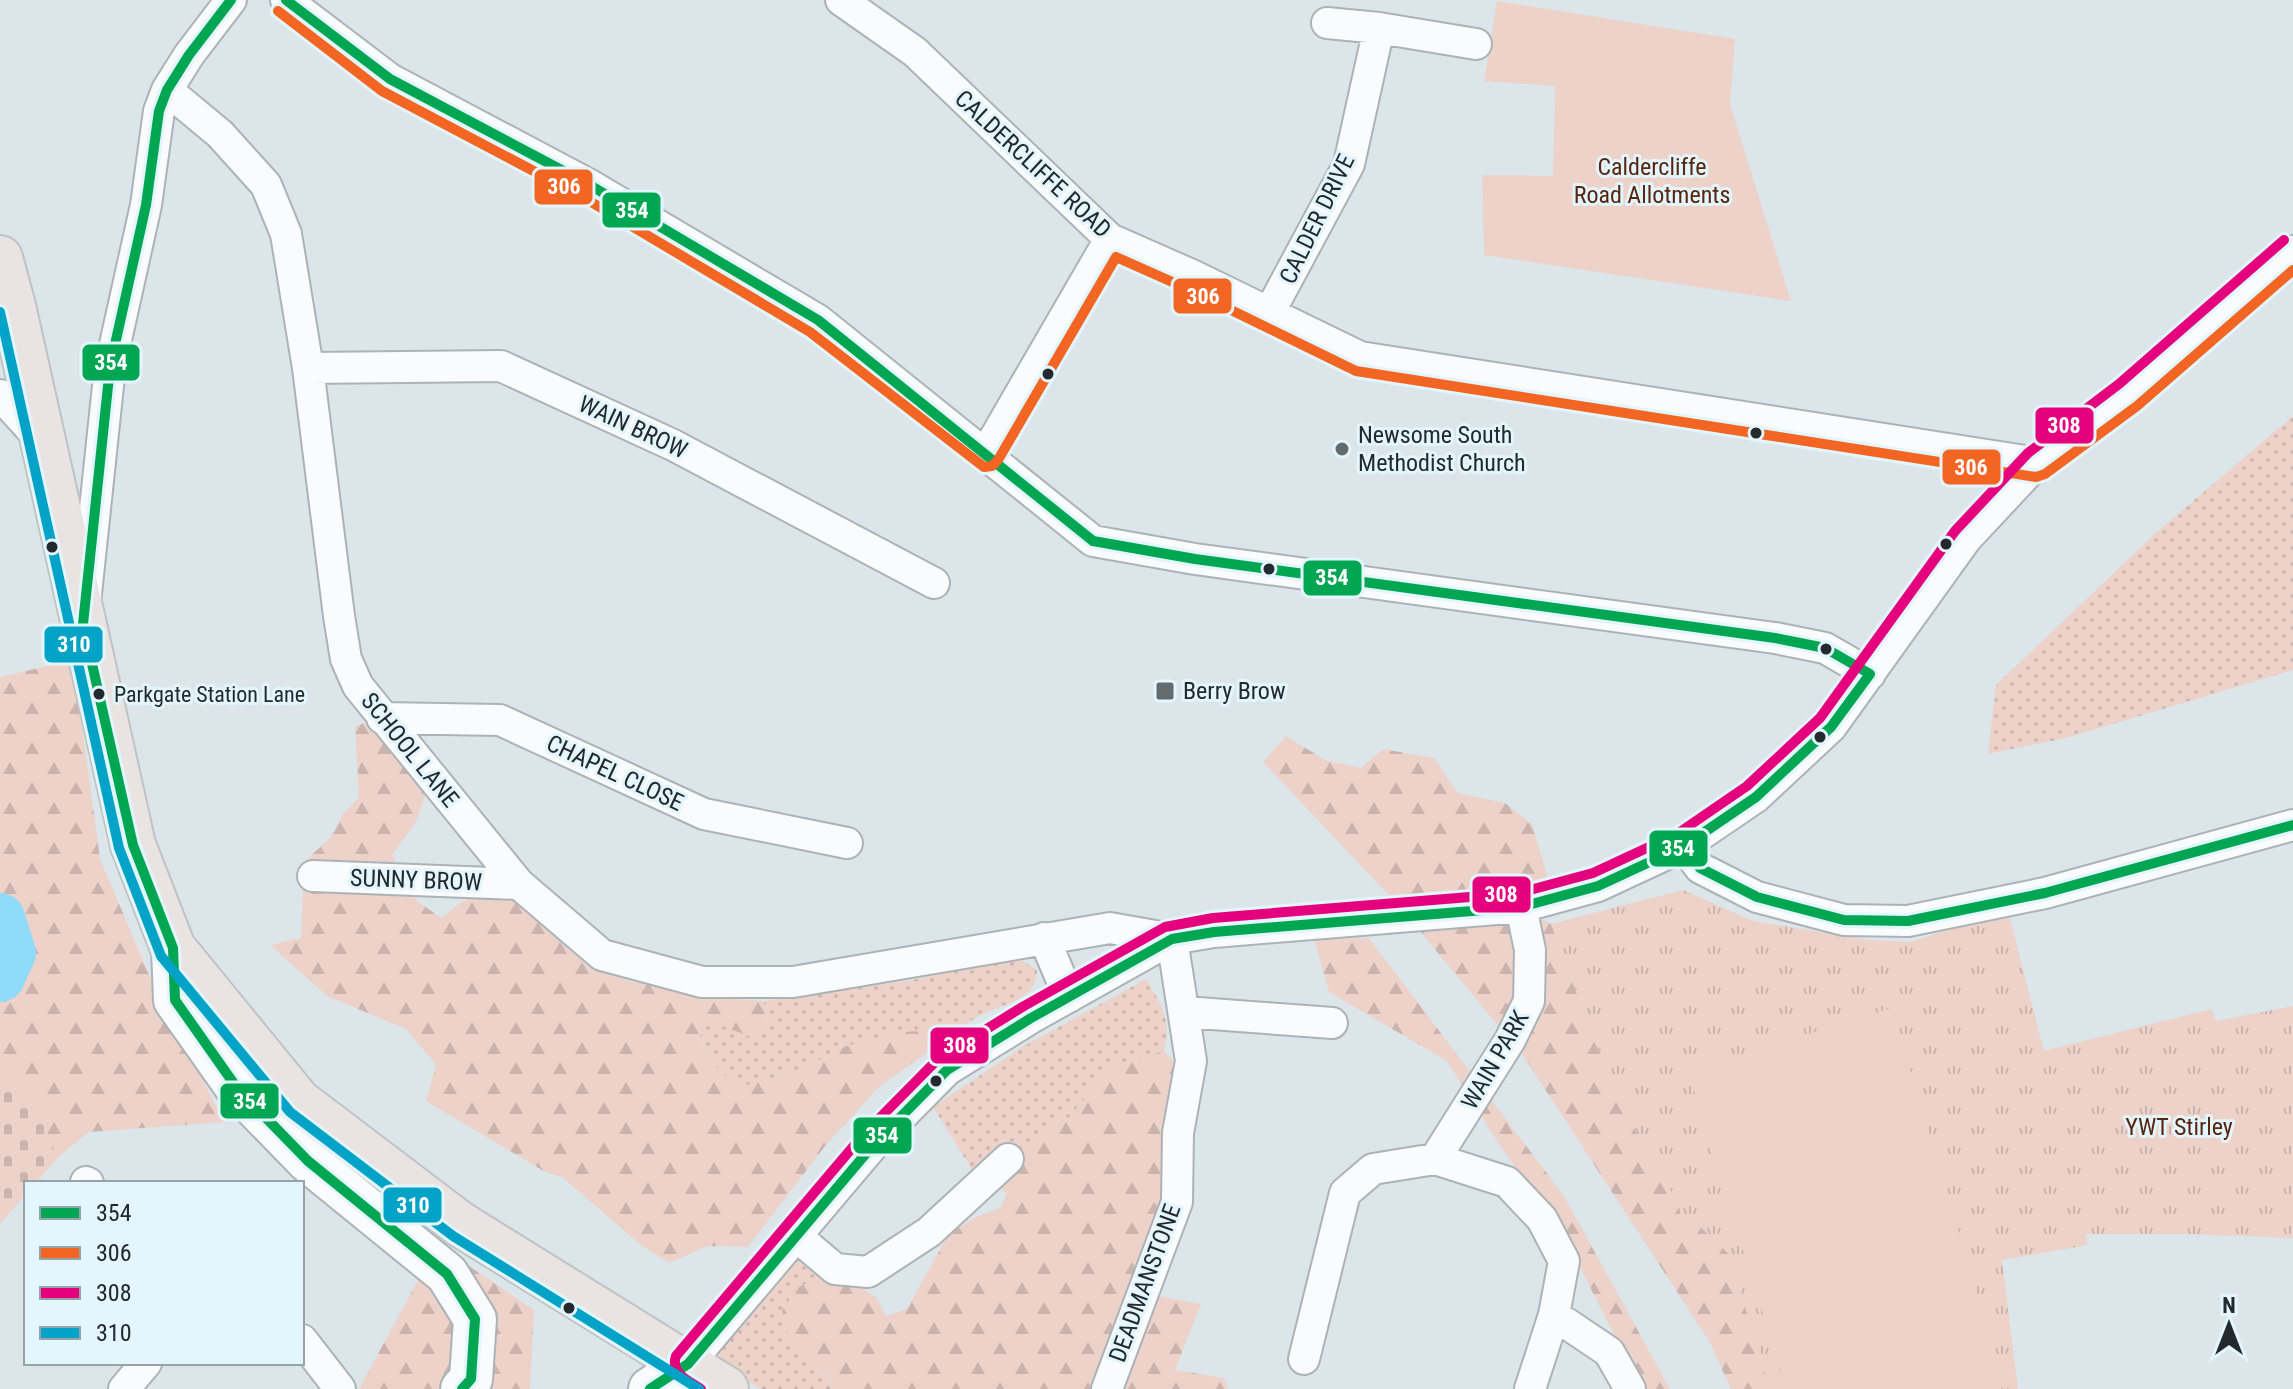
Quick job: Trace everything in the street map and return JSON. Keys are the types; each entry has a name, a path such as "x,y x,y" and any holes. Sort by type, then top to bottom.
{"main road":[{"path":"0,258 133,845 173,948 298,1101 460,1224 726,1389"},
{"path":"173,948 175,1000 237,1088 308,1161 447,1274 475,1319 471,1379 462,1389"},
{"path":"650,1389 688,1364"}],"street":[{"path":"286,0 390,79 588,184 818,320 1093,541 1195,559 1775,638 1825,648 1870,674"},
{"name":"CALDERCLIFFE ROAD","path":"841,0 915,52 1110,239 1360,357 2037,463"},
{"path":"83,624 110,367 146,205 159,111 167,90 189,55 231,1"},
{"path":"1327,23 1476,44"},
{"name":"CALDER DRIVE","path":"1268,315 1349,164 1379,28"},
{"name":"SCHOOL LANE","path":"167,90 220,134 266,185 286,234 308,368 346,659 358,686 519,884 602,955 702,982 793,982 1110,928 1172,939"},
{"path":"986,453 1110,239"},
{"path":"688,1364 874,1144 947,1070 1172,939 1214,932 1521,907 1598,886 1684,846 1756,797 1831,727 1966,539 2037,463 2128,395 2293,251"},
{"name":"WAIN BROW","path":"308,368 501,366 673,445 934,583"},
{"path":"0,395 44,444"},
{"name":"CHAPEL CLOSE","path":"382,718 500,720 704,814 847,843"},
{"path":"1684,846 1700,868 1757,897 1844,920 1908,921 2045,893 2293,825"},
{"name":"SUNNY BROW","path":"313,876 519,884"},
{"name":"WAIN PARK","path":"1435,1159 1510,1040 1529,1001 1530,950 1521,907"},
{"path":"1044,938 1069,997"},
{"name":"DEADMANSTONE","path":"1107,1389 1177,1202 1178,1133 1191,1061 1172,939"},
{"path":"1185,1012 1332,1023"},
{"path":"795,1235 835,1269 868,1272 929,1232 1008,1159"},
{"path":"1304,1359 1345,1193 1373,1169 1435,1159 1507,1182 1542,1219 1564,1261 1554,1315 1530,1389"},
{"path":"1554,1315 1609,1352 1630,1389"},
{"path":"304,1343 340,1389"},
{"path":"124,1389 144,1365"}],"green space":[{"name":"Caldercliffe Road Allotments","path":"1497,1 1735,39 1730,104 1791,301 1484,255 1482,175 1553,176 1555,86 1484,81"},
{"path":"2293,416 2293,670 2066,738 1988,754 1996,685 2157,532"},
{"path":"73,660 100,859 151,979 224,1122 89,1132 57,1158 34,1100 0,1075 0,677"},
{"path":"375,718 416,774 426,794 416,822 392,855 417,901 441,918 472,896 498,893 508,896 589,967 632,982 719,998 764,1001 768,1024 759,1040 707,1020 697,1024 712,1061 740,1087 800,1071 843,1047 897,1032 924,1031 945,1040 879,1087 825,1146 748,1247 708,1246 669,1263 642,1246 562,1177 547,1173 426,1101 436,1065 406,1029 327,996 270,945 301,938 304,862 331,837 342,815 359,797 355,727"},
{"path":"1286,736 1325,760 1361,768 1383,749 1434,758 1458,793 1505,803 1532,824 1550,885 1509,894 1397,904 1263,762"},
{"name":"YWT Stirley","path":"1683,890 1753,921 1869,940 1910,942 2008,911 2044,1051 2211,1009 2216,1021 2293,1006 2293,1238 2086,1234 2087,1245 2002,1260 2018,1389 1770,1389 1729,1254 1701,1227 1688,1224 1681,1217 1678,1201 1648,1159 1591,1032 1551,924"},
{"path":"1542,919 1551,924 1591,1032 1685,1212 1729,1254 1770,1389 1731,1389 1709,1341 1524,1057 1419,930"},
{"path":"1369,938 1564,1196 1670,1389 1647,1389 1618,1342 1560,1228 1502,1149 1447,1061 1329,992 1314,939"},
{"path":"1017,958 1037,970 1031,989 1016,1001 973,1019 945,1040 924,1031 843,1047 800,1071 740,1087 723,1074 712,1060 697,1024 707,1020 759,1039 768,1024 764,1001 907,981"},
{"path":"1146,979 1166,1021 1164,1051 1111,1068 1069,1117 1036,1135 1008,1194 971,1168 933,1107 1022,1047"},
{"path":"1892,1008 2005,1387 1786,1389 1688,1071"},
{"path":"1164,1051 1178,1066 1166,1191 1131,1291 1201,1304 1175,1370 1224,1378 1228,1389 831,1389 832,1378 796,1352 788,1336 782,1310 798,1287 825,1276 849,1280 876,1297 886,1316 907,1309 948,1235 974,1218 1000,1208 1036,1135 1069,1117 1111,1068"},
{"path":"0,1075 34,1100 57,1158 38,1181 24,1181 24,1196 0,1224"},
{"path":"801,1253 825,1276 815,1369 832,1379 831,1389 761,1389 712,1359 746,1322 779,1271"},
{"path":"469,1266 534,1310 530,1389 359,1389 419,1278"}],"waterway":[{"path":"0,918 11,953 0,977"}],"transit line":[{"name":"354","path":"231,0 189,55 167,90 159,111 146,205 110,367 83,624 133,845 173,948 175,1000 237,1088 308,1161 447,1274 475,1319 471,1379 462,1389"},
{"name":"354","path":"286,0 390,79 588,184 818,320 1093,541 1195,559 1775,638 1825,648 1870,674 1831,727 1756,797 1684,846 1598,886 1521,907 1214,932 1172,939 1031,1018 947,1070 874,1144 688,1364 650,1389"},
{"name":"306","path":"278,11 382,91 581,196 810,332 984,467 992,466 998,460 1116,257 1356,371 2036,477 2045,474 2137,406 2293,270"},
{"name":"308","path":"701,1389 678,1372 676,1356 863,1135 938,1059 1024,1006 1165,927 1213,918 1519,893 1593,873 1677,834 1747,786 1820,718 1955,531 2028,453 2119,384 2284,240"},
{"name":"310","path":"0,312 119,848 161,956 290,1112 453,1236 699,1389"},
{"name":"354","path":"1684,846 1700,868 1757,897 1844,920 1908,921 2045,893 2293,825"}],"place":[{"name":"Newsome South Methodist Church","path":"1342,449"},
{"name":"Berry Brow","path":"1165,691"},
{"name":"Parkgate Station Lane","path":"99,694"}]}
